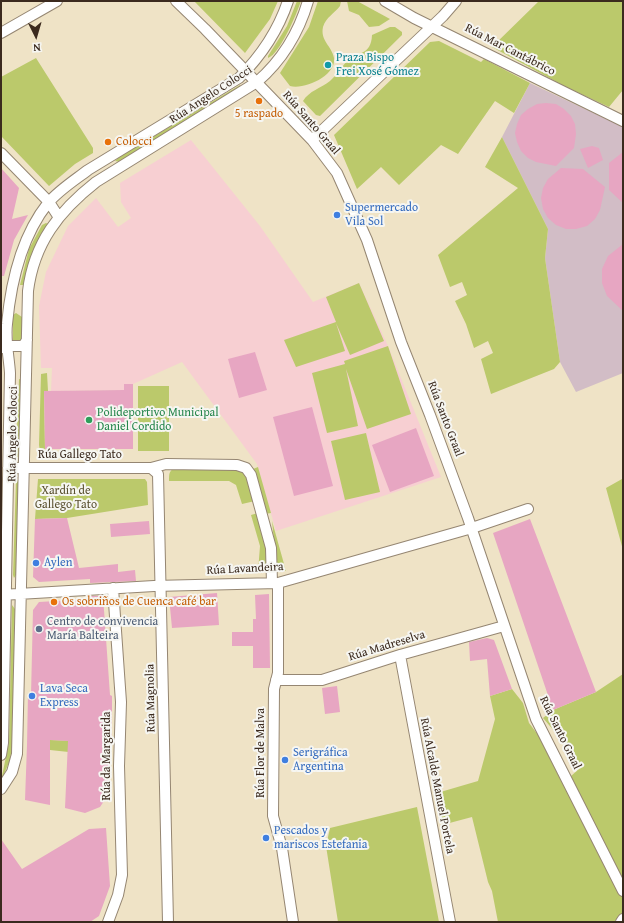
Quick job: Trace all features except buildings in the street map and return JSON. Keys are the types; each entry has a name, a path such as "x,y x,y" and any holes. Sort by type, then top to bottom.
{"street":[{"path":"1,33 57,1"},
{"name":"Rúa Santo Graal","path":"176,1 257,82 312,140 337,173 367,240 401,342 472,528 536,718 623,891"},
{"name":"Rúa Angelo Colocci","path":"1,755 3,743 3,594 10,373 4,347 6,325 17,263 24,244 34,224 49,202 88,170 239,78 271,38 281,22 288,1"},
{"name":"Rúa Angelo Colocci","path":"1,789 12,772 17,754 20,594 26,468 28,310 30,278 42,244 58,216 77,197 96,182 257,82 271,70 286,49 297,29 308,1"},
{"name":"Rúa Mar Cantábrico","path":"385,1 623,121"},
{"path":"312,140 432,26 456,1"},
{"path":"1,153 49,202 58,216"},
{"path":"88,170 96,182"},
{"path":"9,309 19,305 28,310"},
{"path":"1,316 6,325"},
{"path":"4,347 23,346 27,340"},
{"name":"Rúa Gallego Tato","path":"8,468 154,471 166,464 237,464 246,468 251,475 271,548 275,583"},
{"name":"Rúa Magnolia","path":"154,471 161,586 168,922"},
{"name":"Rúa Lavandeira","path":"3,594 161,586 275,583 472,528 528,509"},
{"name":"Rúa Flor de Malva","path":"275,583 278,673 274,689 273,816 282,848 293,922"},
{"name":"Rúa da Margarida","path":"108,922 118,895 122,875 119,766 121,702 113,588"},
{"name":"Rúa Madreselva","path":"276,680 322,680 400,655 504,626"},
{"name":"Rúa Alcalde Manuel Portela","path":"400,655 450,922"}],"shaded area":[{"path":"530,83 623,127 623,373 576,392 560,362 545,258 548,229 502,137"},
{"path":"191,140 260,226 313,302 359,283 388,346 441,477 276,531 257,464 182,362 133,384 124,384 124,390 51,391 52,368 41,368 39,306 46,272 68,226 96,198 118,227 131,218 121,202 120,183"}],"green space":[{"path":"194,1 278,1 270,19 245,53"},
{"path":"297,1 301,1 288,32 278,49 268,58 287,26"},
{"path":"318,1 341,1 340,6 328,18 323,27 323,36 333,54 334,64 319,80 304,86 290,86 280,73 309,27"},
{"path":"347,1 357,1 390,19 379,26 369,27 359,15 349,11"},
{"path":"539,1 623,1 623,90 609,107 566,87 492,47"},
{"path":"390,27 395,27 402,32 402,35 320,116 316,115 303,101 312,92 330,81 348,60 367,50 371,42 372,35"},
{"path":"439,41 481,62 484,59 530,83 514,113 495,101 458,154 441,145 399,185 381,167 357,189 334,135 430,42"},
{"path":"36,58 93,148 93,153 75,164 49,186 1,136 1,77"},
{"path":"240,85 241,87 120,162 115,161 119,157"},
{"path":"502,137 548,229 545,258 560,362 554,369 491,394 481,359 493,353 488,341 474,348 466,324 455,301 467,295 462,282 450,287 438,255 518,188 485,167"},
{"path":"46,223 48,224 25,285 20,285 29,249 42,225"},
{"path":"359,283 384,341 350,355 336,323 345,351 296,367 284,340 336,322 326,297"},
{"path":"16,313 22,317 23,336 20,342 13,341 13,315"},
{"path":"388,346 411,414 367,429 346,369 358,426 327,433 312,373 345,364 344,361"},
{"path":"47,373 48,391 44,391 45,449 43,453 40,451 39,445 41,374"},
{"path":"19,379 23,380 20,456 18,457 16,455"},
{"path":"138,386 169,386 169,451 138,451"},
{"path":"366,433 380,492 345,500 331,441"},
{"path":"177,467 241,470 248,477 255,501 242,504 236,485 229,481 169,481 170,472 172,469"},
{"path":"258,467 271,513 265,514 253,475 253,469"},
{"name":"Xardín de Gallego Tato","path":"38,479 145,479 147,482 148,505 67,518 35,519"},
{"path":"622,479 623,480 623,550 606,488"},
{"path":"16,480 19,481 16,575 14,578 13,575"},
{"path":"258,513 265,540 268,571 258,572 260,546 251,515"},
{"path":"272,521 286,571 277,571"},
{"path":"12,605 15,609 12,747 10,760 1,781 9,742"},
{"path":"623,674 623,883 571,776 579,769 561,739 543,718 553,710 596,692"},
{"path":"512,689 523,703 529,723 542,740 619,892 623,896 623,912 614,922 498,922 492,891 488,882 472,817 442,825 437,793 478,781 495,719 490,696"},
{"path":"50,740 78,741 78,753 50,750"},
{"path":"417,807 439,922 338,922 326,846 330,828"}],"place":[{"name":"Praza Bispo Frei Xosé Gómez","path":"328,65"},
{"name":"5 raspado","path":"259,101"},
{"name":"Colocci","path":"108,142"},
{"name":"Supermercado Vila Sol","path":"337,215"},
{"name":"Polideportivo Municipal Daniel Cordido","path":"89,420"},
{"name":"Aylen","path":"36,563"},
{"name":"Os sobriños de Cuenca café bar","path":"54,602"},
{"name":"Centro de convivencia María Balteira","path":"39,629"},
{"name":"Lava Seca Express","path":"32,696"},
{"name":"Serigráfica Argentina","path":"285,760"},
{"name":"Pescados y mariscos Estefania","path":"266,838"}]}
